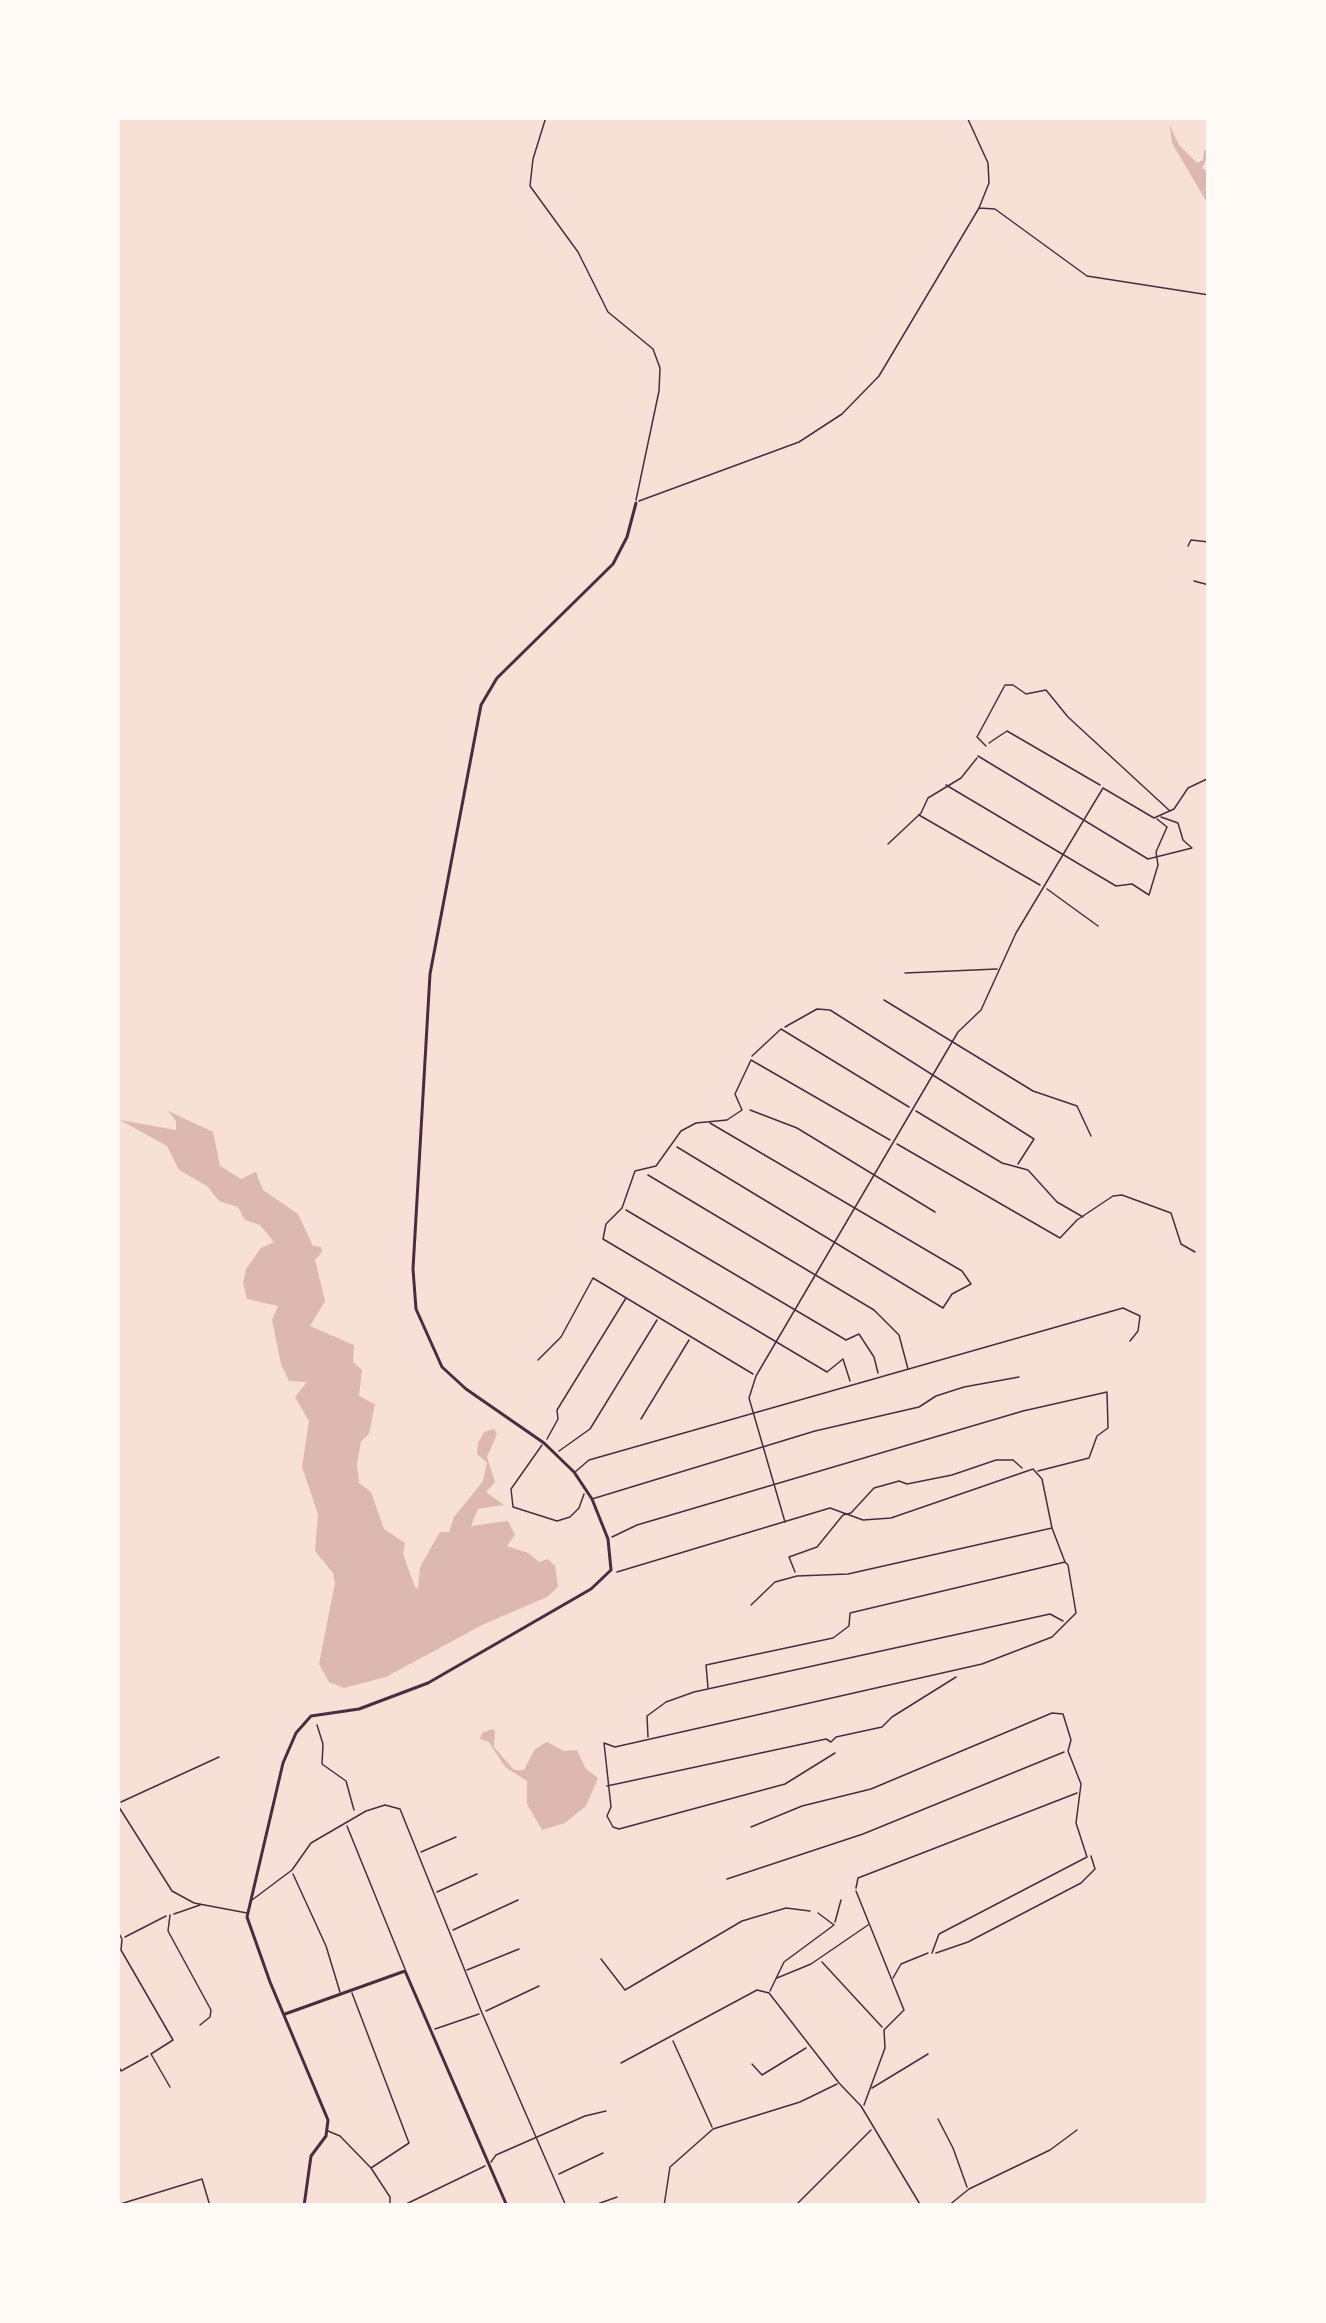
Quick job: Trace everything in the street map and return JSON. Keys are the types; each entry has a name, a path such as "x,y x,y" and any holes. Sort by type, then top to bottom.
{"street":[{"path":"304,2206 311,2156 328,2131 324,2108 250,1932 247,1913 283,1763 301,1725 311,1716 359,1709 398,1696 604,1580 612,1562 592,1499 574,1472 544,1443 454,1379 435,1355 416,1309 413,1269 428,996 481,705 497,678 613,564 636,503 659,391 660,368 652,349 608,312 578,252 535,196 530,177 546,117"},
{"path":"636,503 799,442 842,414 880,376 979,208 989,169 967,117"},
{"path":"979,208 994,209 1088,277 1209,295"},
{"path":"1188,546 1191,540 1209,542"},
{"path":"1194,581 1209,585"},
{"path":"986,746 977,737 1005,685 1026,694 1046,690 1068,717 1170,811"},
{"path":"888,844 919,814 928,798 961,778 986,746 1007,730 1167,827 1155,859"},
{"path":"946,785 1116,886 1132,884 1149,895 1158,865 1155,859 1083,822 978,756"},
{"path":"1154,818 1170,811 1188,788 1209,778"},
{"path":"785,1522 749,1390 958,1033 981,1010 1016,933 1103,788"},
{"path":"919,814 1081,910 1098,926"},
{"path":"1155,859 1192,848 1183,840 1178,824 1161,817"},
{"path":"905,973 1000,970"},
{"path":"884,1000 1033,1091 1077,1106 1091,1136"},
{"path":"851,1385 843,1359 827,1372 603,1239 606,1224 622,1208 635,1171 648,1171 681,1131 727,1120 742,1110 735,1094 761,1044 817,1009 830,1010 1034,1139 1017,1166"},
{"path":"781,1029 1002,1163 1028,1170 1057,1202 1084,1216"},
{"path":"751,1060 1060,1238 1084,1216 1122,1195 1171,1213 1180,1244 1195,1252"},
{"path":"750,1111 783,1121 935,1212"},
{"path":"674,1145 943,1308 952,1294 971,1284 962,1271 710,1123"},
{"path":"648,1171 874,1310 896,1328 908,1369"},
{"path":"622,1208 846,1340 859,1334 874,1357 879,1377"},
{"path":"538,1360 561,1336 593,1278 756,1376"},
{"path":"585,1487 581,1505 570,1517 557,1521 513,1508 512,1485 556,1425 557,1411 626,1298"},
{"path":"574,1472 589,1460 1124,1308 1140,1316 1138,1331 1130,1341"},
{"path":"556,1453 590,1430 658,1317"},
{"path":"641,1419 691,1337"},
{"path":"592,1499 815,1431 919,1407 964,1387 1019,1377"},
{"path":"608,1540 637,1525 1107,1391 1108,1428 1097,1436 1089,1458 1021,1472 891,1518 863,1520 830,1508 617,1572"},
{"path":"796,1576 789,1557 817,1547 843,1515 851,1513 874,1489 952,1475 996,1460 1018,1462 1021,1472"},
{"path":"835,1753 785,1784 619,1829 608,1816 604,1743 615,1747 956,1673 1052,1636 1076,1613 1077,1606 1038,1471"},
{"path":"751,1605 775,1582 796,1576 848,1574 1052,1528"},
{"path":"708,1688 706,1665 833,1638 849,1626 850,1613 1065,1562"},
{"path":"648,1737 647,1716 666,1702 708,1688 1050,1614 1065,1625"},
{"path":"607,1786 826,1739 831,1742 882,1727 956,1679 956,1673"},
{"path":"751,1827 802,1806 871,1789 1058,1711 1066,1721 1071,1740 1068,1750 1080,1776 1076,1823 1080,1843 1096,1864 1091,1875 968,1942 901,1964 893,1978"},
{"path":"727,1879 863,1834 1068,1750"},
{"path":"219,1757 117,1804 162,1880 183,1898 247,1913"},
{"path":"884,2030 904,2010 856,1891 859,1878 1080,1791"},
{"path":"249,1903 292,1870 311,1844 366,1811 396,1805 566,2206"},
{"path":"346,1822 507,2206"},
{"path":"418,1853 456,1837"},
{"path":"932,1953 939,1934 1088,1854"},
{"path":"292,1870 326,1946 340,1992"},
{"path":"434,1894 477,1874"},
{"path":"449,1931 518,1900"},
{"path":"770,1993 773,1979 801,1946 834,1925 841,1900"},
{"path":"122,1939 200,1905"},
{"path":"818,1913 834,1925"},
{"path":"170,1915 168,1931 211,2010 211,2017 200,2025"},
{"path":"773,1979 819,1959 870,1924"},
{"path":"117,1930 121,1950 173,2040 121,2071 117,2063"},
{"path":"467,1970 519,1949"},
{"path":"819,1959 884,2030 885,2048 862,2108"},
{"path":"284,2014 405,1971"},
{"path":"431,2031 538,1986"},
{"path":"350,1989 409,2144 371,2168"},
{"path":"621,2063 757,1990 770,1993 838,2084 862,2108 921,2206"},
{"path":"672,2038 713,2128"},
{"path":"752,2064 762,2075 810,2046"},
{"path":"152,2054 170,2087"},
{"path":"868,2090 928,2054"},
{"path":"664,2206 670,2167 713,2128 800,2102 838,2084"},
{"path":"402,2206 490,2164 496,2155 606,2111"},
{"path":"938,2120 967,2190"},
{"path":"795,2206 874,2128"},
{"path":"948,2206 967,2190 1050,2150 1077,2130"},
{"path":"328,2131 340,2136 371,2168 390,2197 390,2206"},
{"path":"555,2176 604,2153"},
{"path":"117,2205 202,2179 210,2206"},
{"path":"592,2206 617,2198"}],"path":[{"path":"311,1716 323,1744 322,1764 352,1791 353,1815 346,1822"},
{"path":"602,1959 626,1990 742,1921 786,1908 818,1913"}],"shaded area":[{"path":"1170,126 1179,145 1197,163 1203,160 1204,150 1209,153 1202,168 1209,173 1209,206 1172,143"},
{"path":"168,1111 213,1132 220,1166 241,1179 256,1172 263,1190 298,1214 313,1246 321,1247 315,1260 325,1301 310,1326 354,1345 353,1362 362,1370 359,1396 375,1404 369,1434 361,1441 359,1483 371,1492 384,1529 405,1543 403,1554 415,1587 418,1589 420,1567 440,1532 449,1532 454,1517 483,1481 487,1463 477,1454 478,1443 484,1432 494,1429 497,1434 487,1457 495,1482 486,1492 504,1505 478,1509 471,1526 508,1521 515,1535 507,1546 539,1562 548,1559 555,1566 558,1587 547,1597 482,1625 386,1677 344,1688 329,1682 319,1664 335,1583 333,1573 315,1551 318,1514 302,1467 309,1421 295,1397 307,1382 289,1381 281,1364 272,1320 278,1306 247,1299 243,1283 246,1269 261,1248 274,1242 260,1225 245,1220 238,1207 219,1201 207,1186 179,1170 167,1146 120,1120 176,1130"},
{"path":"492,1729 494,1747 514,1770 524,1770 535,1749 547,1742 564,1751 577,1750 586,1769 598,1778 586,1806 565,1823 542,1830 527,1804 527,1781 505,1767 489,1742 480,1739"}]}
